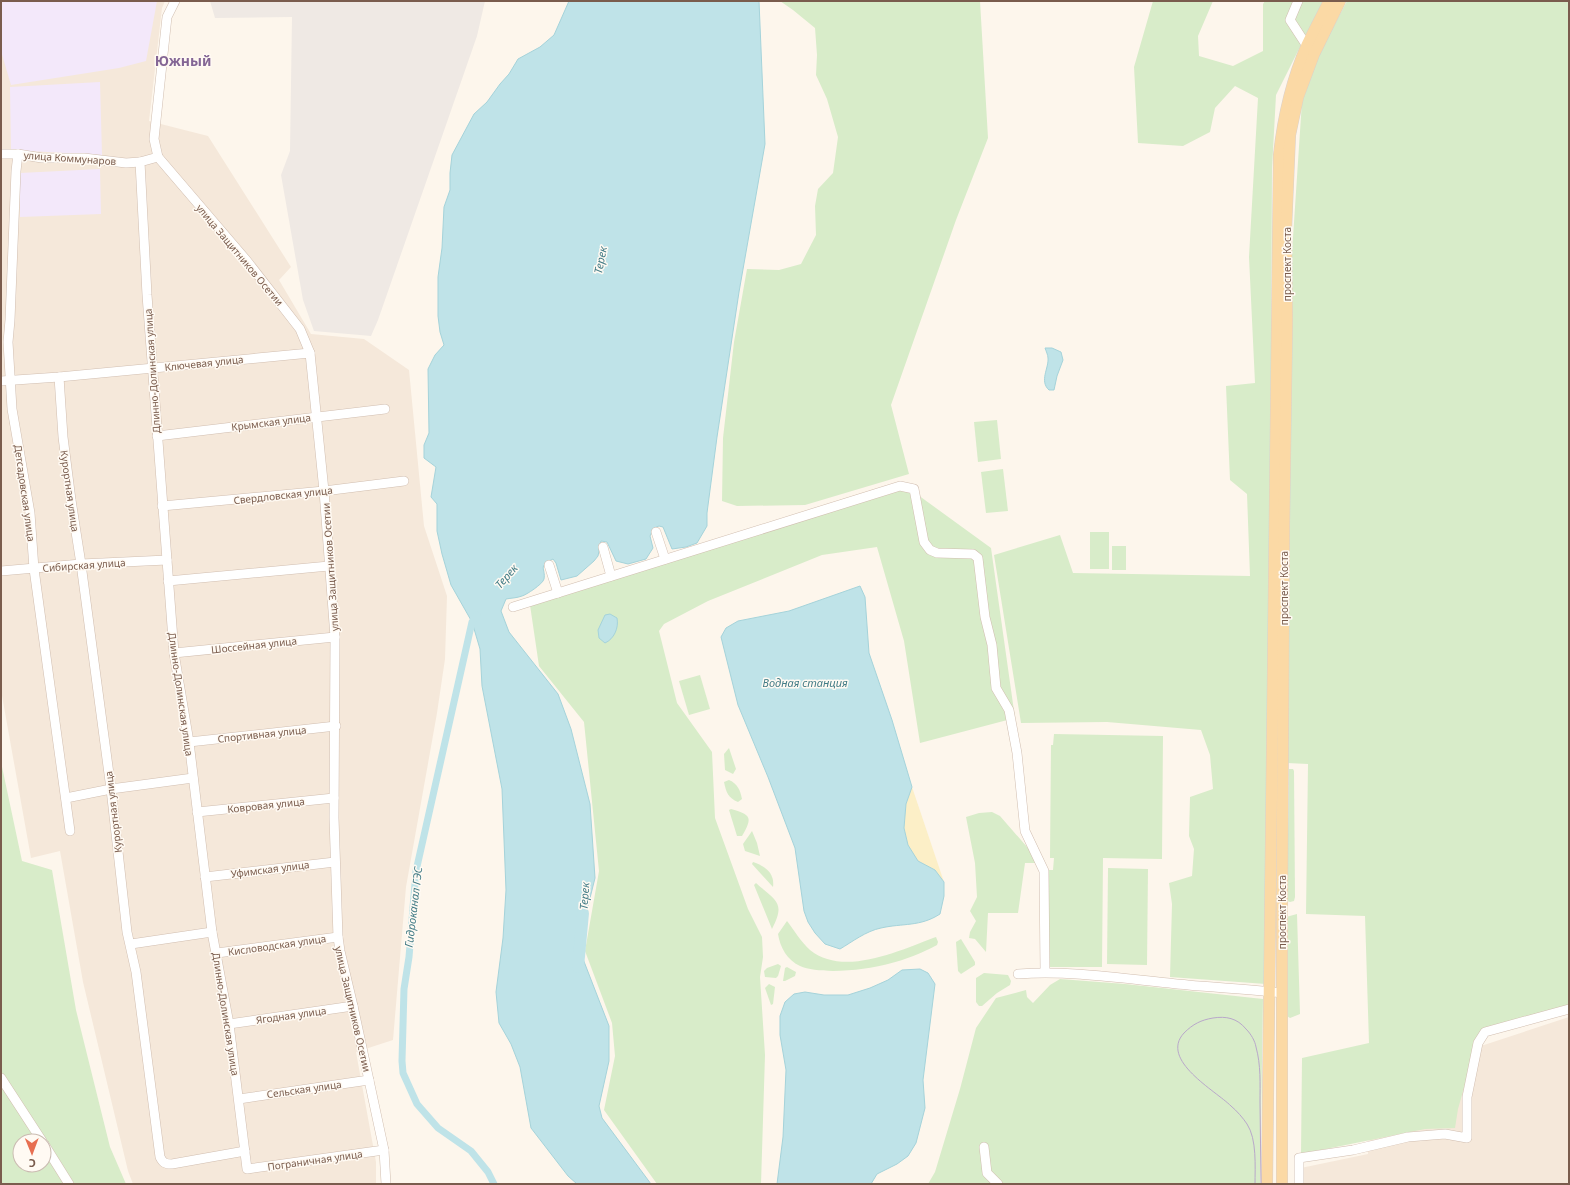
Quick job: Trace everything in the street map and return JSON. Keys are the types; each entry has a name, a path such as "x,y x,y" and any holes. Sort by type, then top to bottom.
{"main road":[{"name":"проспект Коста","path":"1267,1184 1268,992 1279,155 1282,126 1289,98 1306,46 1329,1"},
{"name":"проспект Коста","path":"1282,1184 1281,993 1287,320 1286,230 1290,135 1298,97 1314,54 1340,1"}],"street":[{"name":"улица Защитников Осетии","path":"175,1 167,17 154,139 158,157 247,261 300,329 310,353 324,491 335,637 336,726 334,798 338,937 384,1150 386,1184"},
{"path":"1298,1 1290,20 1306,46"},
{"name":"улица Коммунаров","path":"1,154 18,154 42,158 84,158 126,163 140,162"},
{"name":"Детсадовская улица","path":"18,154 8,342 12,381 12,409 30,513 34,569 70,831"},
{"path":"140,162 158,157"},
{"name":"Длинно-Долинская улица","path":"140,162 147,295 174,653 189,742 212,932 229,1024 247,1170"},
{"name":"Ключевая улица","path":"1,381 59,377 310,353"},
{"name":"Курортная улица","path":"59,377 63,437 111,789 127,932 131,944 160,1157 162,1162 172,1164 245,1151"},
{"name":"Крымская улица","path":"157,436 385,409"},
{"name":"Свердловская улица","path":"162,506 324,491 404,481"},
{"path":"513,607 900,486 914,489 924,542 930,550 937,553 973,554 978,558 986,617 992,645 996,688 1009,710 1017,753 1025,831 1044,871 1045,972"},
{"path":"656,532 665,559"},
{"path":"603,547 611,576"},
{"name":"Сибирская улица","path":"1,571 81,564 167,560"},
{"path":"168,581 329,566"},
{"path":"549,566 558,593"},
{"name":"Шоссейная улица","path":"174,653 335,637"},
{"name":"Спортивная улица","path":"189,742 336,726"},
{"path":"66,798 111,789 193,778"},
{"name":"Ковровая улица","path":"197,812 334,798"},
{"name":"Уфимская улица","path":"205,877 335,862"},
{"path":"131,944 212,932"},
{"name":"Кисловодская улица","path":"217,953 338,937"},
{"path":"1018,974 1045,972 1281,993"},
{"name":"Ягодная улица","path":"229,1024 353,1006"},
{"path":"1299,1184 1299,1158 1353,1150 1408,1137 1445,1134 1467,1138 1467,1097 1478,1043 1485,1032 1569,1009"},
{"path":"1,1078 37,1133"},
{"name":"Сельская улица","path":"239,1099 369,1080"},
{"path":"984,1148 987,1173 998,1184"},
{"name":"Пограничная улица","path":"247,1170 384,1150"},
{"path":"52,1157 69,1184"}],"shaded area":[{"path":"1,1 165,1 162,8 149,121 208,136 291,267 279,280 311,334 364,339 409,370 424,526 447,596 445,659 437,713 406,887 393,1040 356,1052 376,1162 376,1184 133,1184 128,1171 83,982 60,851 31,858 1,690"},
{"path":"1,1 157,1 146,61 119,68 11,85 1,51"},
{"path":"210,1 485,1 477,36 378,320 371,336 314,331 303,300 281,175 290,151 292,17 215,18"},
{"path":"100,82 102,155 11,150 10,87"},
{"path":"100,169 101,214 20,217 20,173"},
{"path":"1569,1017 1569,1184 1295,1184 1296,1169 1368,1154 1372,1053 1484,1045"}],"green space":[{"path":"780,1 980,1 988,138 956,220 891,405 909,474 805,505 737,506 722,501 723,438 734,342 747,269 779,270 801,264 816,235 815,206 818,189 833,173 838,137 827,99 816,75 817,55 815,28"},
{"path":"1153,1 1213,1 1198,36 1199,56 1233,66 1263,51 1263,4 1265,1 1323,1 1276,95 1272,169 1266,984 1170,977 1172,904 1169,883 1192,876 1194,849 1189,836 1190,797 1213,789 1210,755 1201,730 1107,722 1021,723 994,555 1060,535 1073,573 1250,576 1247,494 1230,480 1226,386 1255,383 1249,257 1258,98 1235,86 1215,108 1210,132 1183,146 1138,143 1134,67"},
{"path":"1347,1 1569,1 1569,1006 1479,1034 1458,1109 1455,1128 1425,1129 1301,1154 1302,1058 1369,1043 1365,916 1306,914 1308,764 1287,763 1291,268 1302,101 1318,56"},
{"path":"997,420 1001,459 978,462 974,422"},
{"path":"1003,469 1008,511 986,513 981,472"},
{"path":"907,487 991,548 1015,718 920,743 904,641 877,547 822,555 708,601 664,624 659,631 677,703 712,752 715,818 748,909 762,937 763,957 760,977 765,1055 761,1184 657,1184 604,1110 615,1056 612,1023 585,951 599,871 584,722 539,666 530,605"},
{"path":"1090,532 1109,532 1109,569 1090,569"},
{"path":"1112,546 1126,546 1126,570 1112,570"},
{"path":"700,675 710,709 689,715 679,681"},
{"path":"1054,734 1163,736 1162,859 1103,858 1102,967 1047,967 1048,870 1053,870 1054,858 1050,858 1051,745 1053,745"},
{"path":"729,748 736,769 733,774 725,770 724,754"},
{"path":"1,762 22,861 52,870 76,1010 110,1147 126,1184 1,1184"},
{"path":"1289,769 1293,769 1294,771 1295,897 1294,901 1290,902 1287,901"},
{"path":"729,780 737,785 742,799 738,802 732,799 727,792 724,782"},
{"path":"731,809 743,813 748,818 748,825 742,836 737,836 729,810"},
{"path":"992,812 1000,816 1041,863 1025,863 1018,913 988,913 986,952 975,939 969,938 970,932 976,921 970,911 977,897 975,863 966,817 979,813"},
{"path":"752,831 760,856 745,851 743,844"},
{"path":"753,862 765,868 771,874 773,887 752,864"},
{"path":"1108,868 1148,869 1147,965 1107,964"},
{"path":"756,883 774,898 777,903 778,913 772,929 754,885"},
{"path":"1297,914 1300,1014 1290,1018 1287,1016 1286,917"},
{"path":"787,921 810,950 823,958 838,961 871,959 888,955 936,937 938,942 937,945 913,956 879,966 844,971 809,969 800,966 791,960 780,944 778,934"},
{"path":"961,939 975,962 975,965 961,974 958,971 956,942"},
{"path":"778,964 781,966 776,978 765,977 764,971 767,968"},
{"path":"787,967 796,972 795,976 783,981 785,968"},
{"path":"984,973 1008,975 1011,981 1010,985 997,993 982,1006 979,1006 976,1002 976,978"},
{"path":"1060,979 1125,984 1263,999 1260,1184 928,1184 935,1172 960,1089 976,1028 996,998 1026,990 1027,997 1033,1003 1050,985"},
{"path":"769,984 775,987 773,1004 771,1005 765,988"}],"sand":[{"path":"912,787 944,882 935,870 918,861 908,845 904,828 906,804"}],"water":[{"path":"569,1 759,1 765,144 739,292 717,437 707,513 707,526 697,543 686,547 672,549 663,527 659,526 654,528 650,536 653,548 646,559 628,564 616,561 607,542 601,541 598,556 594,561 577,576 561,580 556,563 553,559 545,564 543,568 544,579 541,584 524,595 506,599 501,611 509,632 558,694 571,729 590,804 595,878 578,946 609,1026 609,1061 599,1106 602,1118 651,1184 577,1184 568,1176 531,1128 520,1067 511,1044 499,1023 496,992 503,938 506,890 502,789 482,686 480,649 472,622 451,585 437,531 437,504 431,497 436,467 424,458 424,445 429,433 428,369 435,355 444,345 440,332 438,316 438,277 442,248 444,207 450,190 452,155 474,114 487,102 509,74 518,59 540,47 554,35"},
{"path":"1045,348 1052,348 1061,352 1063,360 1054,390 1049,390 1045,383 1048,358"},
{"name":"Водная станция","path":"860,586 865,597 869,653 892,720 912,787 906,804 904,828 908,845 918,861 935,870 944,882 944,896 940,914 933,918 918,923 875,929 840,949 825,944 808,922 804,911 795,848 768,777 738,705 721,637 726,628 738,621 789,611"},
{"path":"610,614 617,618 617,626 611,639 605,643 599,638 598,630 605,615"},
{"path":"920,969 928,973 935,984 923,1080 925,1108 916,1143 908,1156 897,1164 877,1174 871,1184 777,1184 783,1137 786,1070 780,1035 780,1016 785,1002 794,994 805,992 824,995 848,995 888,980 902,970"}],"waterway":[{"name":"Гидроканал ГЭС","path":"477,615 472,622 416,871 409,957 404,989 402,1061 403,1073 417,1104 438,1128 471,1151 488,1172 494,1184"},
{"name":"Терек","path":"578,967 583,913"}],"tram line":[{"path":"1255,1184 1254,1145 1247,1124 1233,1108 1192,1074 1184,1064 1179,1054 1178,1043 1184,1033 1197,1023 1205,1020 1222,1017 1235,1020 1243,1025 1255,1042 1260,1074 1261,1184"}],"district":[{"name":"Южный","path":"183,60"}]}
